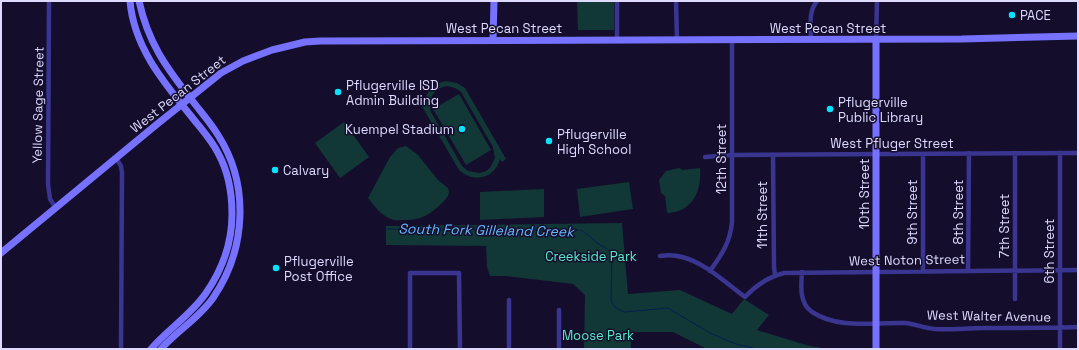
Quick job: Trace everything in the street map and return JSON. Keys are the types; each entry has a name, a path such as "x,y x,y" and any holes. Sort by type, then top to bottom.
{"main road":[{"path":"130,1 133,21 145,54 163,81 210,141 222,162 229,182 232,207 232,226 229,244 214,281 198,304 167,332 151,349"},
{"path":"138,1 148,34 161,60 217,133 230,158 236,177 240,205 239,229 236,246 227,272 212,300 161,349"},
{"path":"493,40 494,1"},
{"path":"133,21 142,18"},
{"name":"West Pecan Street","path":"1,253 221,73 242,61 293,44 320,41 732,41 995,39 1078,36"},
{"name":"10th Street","path":"876,40 876,349"},
{"path":"222,162 230,158"},
{"path":"229,244 236,246"},
{"path":"205,295 212,300"},
{"path":"181,320 186,326"}],"street":[{"name":"Yellow Sage Street","path":"49,1 48,184 50,199 56,208"},
{"path":"617,1 617,40"},
{"path":"676,1 677,41"},
{"path":"812,40 811,15 817,1"},
{"path":"876,40 877,1"},
{"name":"12th Street","path":"710,271 724,251 731,233 733,155 732,41"},
{"name":"8th Street","path":"968,271 969,153"},
{"name":"7th Street","path":"1015,153 1015,299"},
{"name":"6th Street","path":"1060,153 1060,349"},
{"name":"West Pfluger Street","path":"706,157 733,155 1078,153"},
{"name":"9th Street","path":"923,154 923,271"},
{"name":"11th Street","path":"773,155 775,275"},
{"path":"116,158 121,166 122,173 121,349"},
{"path":"660,256 682,257 695,261 710,271"},
{"name":"West Noton Street","path":"710,271 745,297 759,284 775,275 784,273 1078,270"},
{"name":"West Walter Avenue","path":"802,272 801,289 802,297 806,306 825,318 842,323 906,323 934,329 1078,327"},
{"path":"410,349 410,273 459,273 460,349"},
{"path":"509,300 509,349"},
{"path":"559,310 559,349"}],"green space":[{"path":"577,1 614,1 614,30 578,30"},
{"path":"446,81 457,83 465,88 506,159 502,162 500,159 494,171 489,175 477,178 471,177 459,170 419,101 423,98 425,100 430,90 435,85","holes":["447,86 455,88 461,92 493,147 495,158 490,168 486,171 479,173 468,171 462,166 431,112 430,103 435,92 442,87"]},
{"name":"Kuempel Stadium","path":"459,94 491,150 466,165 433,109"},
{"path":"344,122 369,157 340,178 315,143"},
{"path":"406,146 418,155 438,180 448,188 449,193 448,197 441,204 424,216 409,220 394,220 381,213 368,198 390,157 398,148"},
{"path":"679,168 683,170 700,168 699,184 697,192 690,204 677,212 668,213 665,196 661,193 659,180 666,171"},
{"path":"629,182 633,209 580,217 577,189"},
{"path":"544,189 544,217 480,220 480,192"},
{"name":"Creekside Park","path":"622,223 628,294 680,290 732,314 744,299 769,315 757,330 806,345 827,349 707,349 673,332 631,332 631,349 584,349 585,295 573,284 506,276 490,276 487,267 486,246 386,245 386,226"}],"waterway":[{"name":"South Fork Gilleland Creek","path":"386,229 581,230 612,253 611,300 613,305 618,309 625,312 668,308 710,333 736,344 757,349"}],"place":[{"name":"PACE","path":"1012,15"},
{"name":"Pflugerville ISD Admin Building","path":"338,92"},
{"name":"Pflugerville Public Library","path":"830,109"},
{"name":"Kuempel Stadium","path":"462,129"},
{"name":"Pflugerville High School","path":"549,141"},
{"name":"Calvary","path":"275,170"},
{"name":"Pflugerville Post Office","path":"276,268"}],"park label":[{"name":"Moose Park","path":"598,335"}]}
